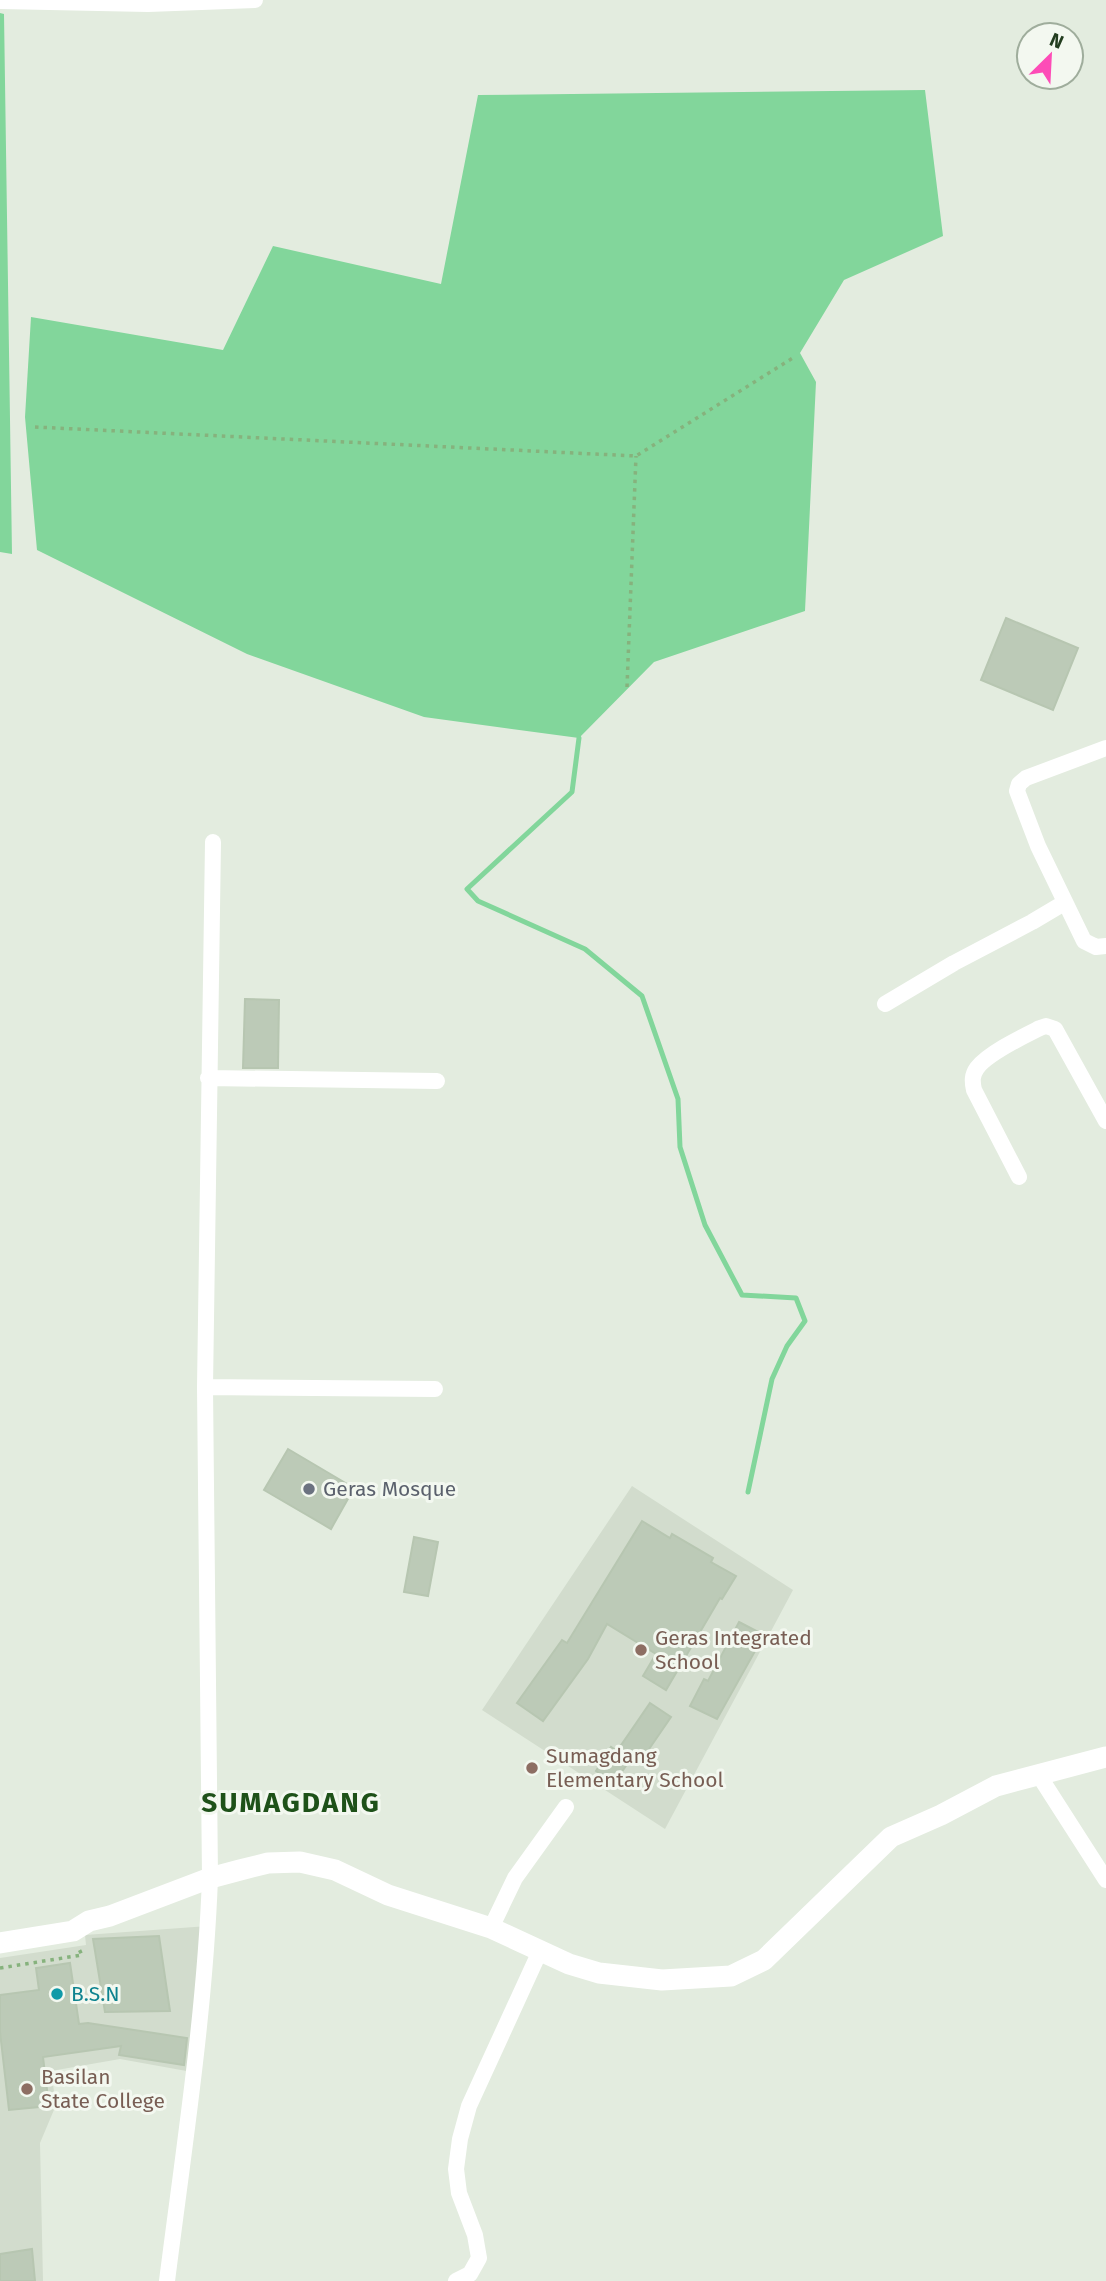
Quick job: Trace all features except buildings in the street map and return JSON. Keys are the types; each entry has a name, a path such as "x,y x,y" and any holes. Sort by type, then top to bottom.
{"street":[{"path":"0,1 148,4 256,0"},
{"path":"1106,748 1026,778 1018,787 1023,810 1083,941 1096,947 1106,946"},
{"path":"167,2281 193,2075 211,1878 205,1387 213,842"},
{"path":"885,1004 1064,903"},
{"path":"1019,1177 974,1090 972,1080 976,1070 986,1059 1040,1028 1055,1029 1106,1121"},
{"path":"208,1078 437,1081"},
{"path":"205,1387 435,1389"},
{"path":"0,1943 73,1931 89,1921 110,1916 211,1878 268,1863 300,1862 335,1870 388,1895 491,1928 569,1964 599,1973 662,1980 731,1976 764,1960 891,1837 996,1786 1106,1757"},
{"path":"1038,1774 1106,1880"},
{"path":"491,1928 515,1878 566,1807"},
{"path":"456,2281 470,2274 478,2258 475,2235 459,2193 456,2169 460,2139 469,2106 540,1951"}],"path":[{"path":"35,427 636,456 796,356"},
{"path":"627,687 636,456"},
{"path":"0,1968 82,1955 73,1931"}],"shaded area":[{"path":"0,13 4,14 12,554 0,552"},
{"path":"925,90 943,236 844,280 800,353 816,382 805,611 654,662 579,738 424,717 247,654 37,550 25,417 31,317 223,350 273,246 441,284 478,95"},
{"name":"Geras Integrated School","path":"632,1486 793,1590 665,1829 482,1710"},
{"name":"Basilan State College","path":"208,1926 192,2072 120,2059 51,2071 56,2105 40,2143 43,2281 0,2281 0,1958 86,1945 85,1935"}],"waterway":[{"path":"579,738 572,792 467,889 478,901 585,949 642,996 678,1099 680,1147 705,1225 742,1295 796,1298 805,1321 787,1346 772,1379 748,1492"}],"place":[{"name":"Geras Mosque","path":"309,1489"},
{"name":"Geras Integrated School","path":"641,1650"},
{"name":"Sumagdang Elementary School","path":"532,1768"},
{"name":"B.S.N","path":"57,1994"},
{"name":"Basilan State College","path":"27,2089"}],"district":[{"name":"SUMAGDANG","path":"291,1802"}]}
